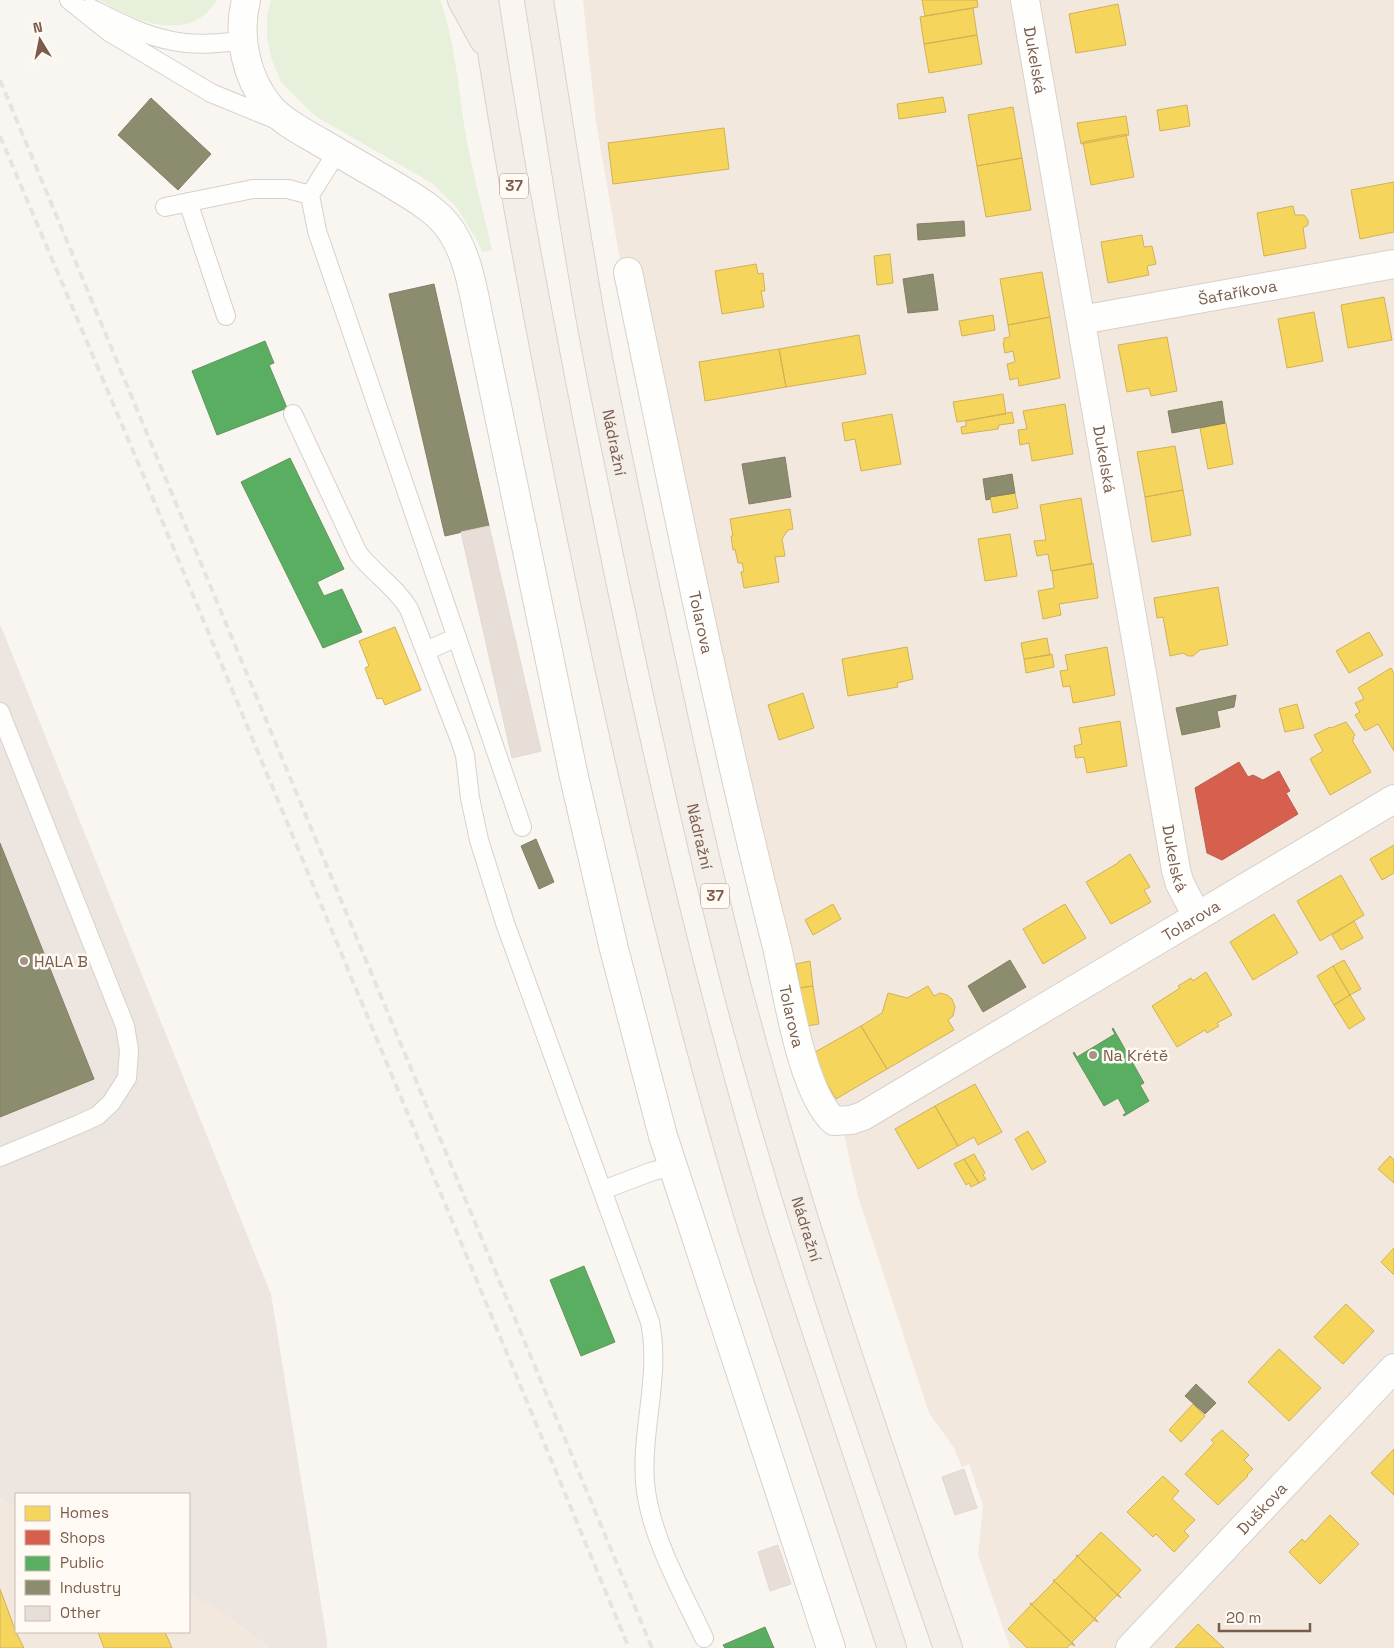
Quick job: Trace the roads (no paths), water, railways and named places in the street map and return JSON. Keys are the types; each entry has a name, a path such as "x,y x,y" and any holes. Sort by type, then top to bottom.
{"main road":[{"path":"462,0 493,58"},
{"name":"37","path":"484,0 537,314 622,726 663,901 695,1025 747,1210 892,1648"},
{"name":"Nádražní","path":"539,0 591,321 619,465 678,741 735,979 780,1143 819,1266 867,1416 948,1648"}],"street":[{"path":"246,0 243,14 243,41 252,78 271,108 292,126 413,197 438,214 454,234 467,268 574,777 614,949 672,1167 831,1648"},
{"name":"Dukelská","path":"1025,0 1176,870 1180,884 1197,916"},
{"name":"Šafaříkova","path":"1081,320 1394,264"},
{"name":"Tolarova","path":"628,272 687,559 747,828 798,1040 814,1089 827,1114 834,1121 841,1122 862,1116 1394,799"},
{"name":"Duškova","path":"1130,1648 1394,1368"}],"lane":[{"path":"69,0 115,36 211,94 292,126"},
{"path":"76,0 122,24 152,36 174,42 212,43 243,41"},
{"path":"336,152 310,195 317,231 522,826"},
{"path":"165,207 253,189 288,189 310,195"},
{"path":"188,202 226,316"},
{"path":"293,414 358,553 402,597 410,609 463,748 470,798 479,840 505,923 646,1308 653,1336 654,1352 645,1462 645,1481 649,1505 655,1531 704,1638"},
{"path":"426,651 457,637"},
{"path":"0,712 125,1026 130,1056 127,1078 120,1091 111,1104 97,1116 0,1157"},
{"path":"603,1190 653,1171 672,1167"}],"railway":[{"path":"0,80 652,1648"},
{"path":"0,136 144,477 629,1648"}],"place":[{"name":"HALA B","path":"24,961"},
{"name":"Na Krétě","path":"1093,1055"}]}
